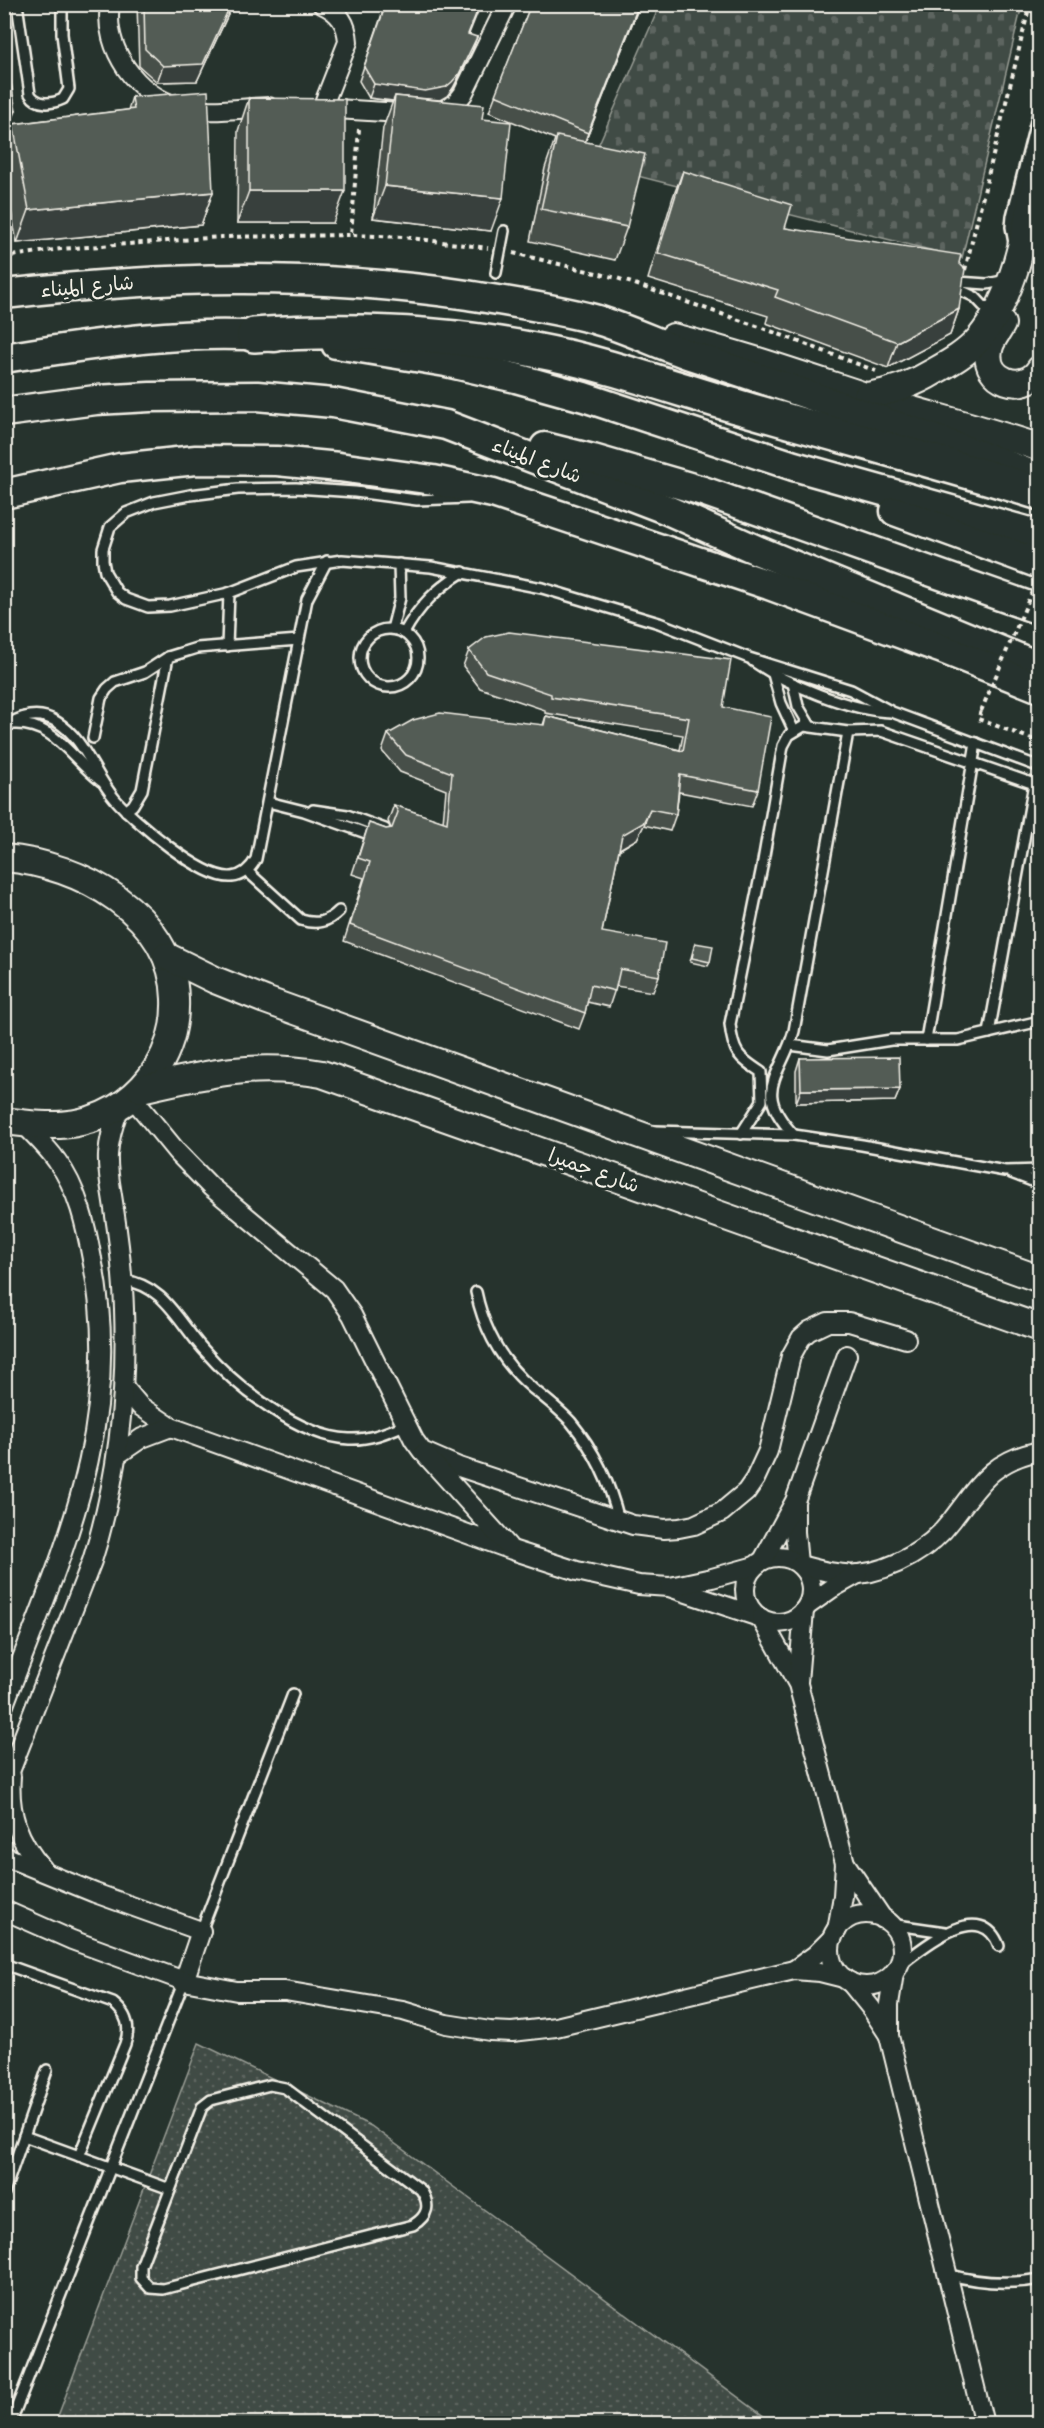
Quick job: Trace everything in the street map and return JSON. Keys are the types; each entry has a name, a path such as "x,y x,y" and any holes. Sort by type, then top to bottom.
{"highway":[{"path":"254,335 328,332 411,334 535,350 677,387 1040,493"}],"main road":[{"name":"شارع الميناء","path":"4,294 131,282 242,278 312,279 429,290 543,308 595,320 1040,478"},
{"path":"4,358 207,334 254,335 376,349 516,378 584,397 794,466 1040,535"},
{"name":"شارع الميناء","path":"4,412 118,399 257,396 333,403 446,425 665,509 759,552 1040,667"},
{"path":"446,425 593,459 703,491 1040,610"},
{"path":"4,475 80,468 120,468 196,460 277,461 402,475 493,494 769,585 918,639 1040,688"},
{"path":"794,466 905,515 1040,564"},
{"path":"4,494 120,468"}],"street":[{"path":"110,4 112,37 121,61 137,82 157,98 181,108 322,108 421,116 445,111 463,94 507,4"},
{"path":"322,4 334,10 342,19 347,30 348,42 322,108"},
{"path":"867,396 882,394 911,384 950,364 979,339 994,317 1012,278 1040,167"},
{"path":"1040,232 1020,290 988,352 990,368 1001,380 1009,383 1025,382 1040,369"},
{"path":"595,320 719,349 1040,448"},
{"path":"4,858 68,873 116,898 145,923 166,956 175,993 174,1026 161,1062 131,1097 111,1131 107,1157 123,1280 124,1388 117,1455 104,1524 92,1562 8,1779 12,1814 19,1836 30,1855 46,1872"},
{"path":"166,956 239,991 1040,1279"},
{"name":"شارع جميرا","path":"14,1123 46,1125 80,1122 106,1114 131,1097 229,1070 287,1069 322,1074 1040,1328"},
{"path":"131,1097 161,1134 205,1181 334,1289 352,1315 422,1451 512,1550"},
{"path":"4,1705 81,1499 97,1426 102,1342 96,1276 79,1203 58,1162 14,1123"},
{"path":"422,1451 459,1467 619,1520 648,1528 687,1527 709,1520 722,1512 746,1492 755,1479 768,1451 791,1356 795,1346 809,1331 828,1322 838,1321 858,1324 906,1339"},
{"path":"847,1355 795,1501 747,1580 745,1588 748,1605 760,1618 798,1684 844,1863 843,1896 831,1945 832,1960 871,2008 890,2036"},
{"path":"124,1388 145,1410 171,1427 512,1550 609,1579 669,1587 768,1622 784,1623 799,1616 805,1608 831,1589 858,1574 893,1565 925,1546 951,1521 971,1493 994,1470 1022,1455 1040,1451"},
{"path":"117,1455 142,1438 171,1427"},
{"path":"795,1501 795,1532 799,1564 806,1572 811,1589 805,1608 798,1684"},
{"path":"669,1587 712,1578 781,1557 829,1572 858,1574"},
{"path":"4,1856 95,1893 201,1931 184,1981"},
{"path":"844,1863 900,1939 901,1957 896,1969 889,2004 890,2036 984,2424"},
{"path":"4,1910 72,1940 184,1981 237,1991 285,1991 403,2011 468,2028 512,2032 567,2025 794,1970 820,1972 873,1986 888,1979 896,1969"},
{"path":"794,1970 815,1955 850,1918 866,1915 887,1921"}],"lane":[{"path":"17,4 30,94 36,102 41,103 63,99 69,89 62,34 62,4"},
{"path":"1018,252 1012,234 1012,216 1040,105"},
{"path":"495,273 504,231"},
{"path":"959,284 987,284 1012,278"},
{"path":"959,284 982,302 994,317"},
{"path":"493,494 436,501 326,489 238,489 154,502 126,513 110,527 103,549 105,572 117,592 126,599 148,607 159,607 229,593 281,572 327,561 358,560 399,564 463,572 543,588 621,610 704,639 749,658 851,690 892,712 1040,767"},
{"path":"7,725 23,717 39,716 60,724 85,752 101,782 126,811 156,838 210,871 225,877 232,877 247,871 256,859 307,599 327,561"},
{"path":"392,629 400,597 399,564"},
{"path":"404,633 422,604 434,592 463,572"},
{"path":"226,646 229,593"},
{"path":"383,629 392,629 411,638 418,654 415,672 402,684 384,687 369,679 360,663 360,654 368,638 383,629"},
{"path":"93,738 101,698 115,682 145,672 168,657 187,650 299,640"},
{"path":"126,811 133,805 142,790 168,657"},
{"path":"749,658 773,674 793,683 855,706 892,712"},
{"path":"773,674 781,703 794,730"},
{"path":"793,683 798,706 810,726"},
{"path":"775,1073 761,1072 738,1057 732,1041 730,1024 762,867 783,746 794,730 810,726 848,732 872,730 890,733 1037,785 989,1033"},
{"path":"794,1135 780,1120 773,1103 771,1087 775,1073 790,1045 848,732"},
{"path":"926,1040 976,743"},
{"path":"268,802 304,811 382,839"},
{"path":"304,811 333,812 385,829"},
{"path":"247,871 301,920 309,923 326,921 339,910"},
{"path":"790,1045 828,1050 891,1040 958,1040 1040,1021"},
{"path":"741,1134 762,1101 761,1072"},
{"path":"626,1130 794,1135 1005,1171 1040,1184"},
{"path":"1005,1171 1040,1170"},
{"path":"123,1280 134,1281 154,1290 170,1306 204,1351 224,1371 269,1406 308,1428 336,1438 351,1439 380,1435 407,1424"},
{"path":"476,1292 484,1323 509,1365 569,1420 591,1450 608,1484 619,1520"},
{"path":"201,1931 293,1694"},
{"path":"887,1921 945,1932"},
{"path":"896,1969 945,1932 969,1926 982,1927 993,1934 999,1946"},
{"path":"4,1964 113,2003 124,2014 127,2021 125,2044 79,2156"},
{"path":"10,2424 184,1981"},
{"path":"4,2193 47,2070"},
{"path":"275,2085 285,2088 421,2190 427,2199 427,2210 422,2220 413,2225 163,2289 150,2288 145,2284 140,2272 170,2189 200,2111 206,2103 275,2085"},
{"path":"24,2136 170,2189"},
{"path":"947,2274 981,2282 999,2283 1040,2279"}],"path":[{"path":"959,284 1030,4"},
{"path":"351,236 361,112"},
{"path":"4,257 61,249 221,237 403,237 501,250 617,278 768,330 880,373"},
{"path":"1040,573 978,719 1040,742"}],"green space":[{"path":"660,5 1022,5 962,258 590,164"},
{"path":"199,2043 371,2126 773,2423 55,2424"}],"building":[{"path":"144,4 231,4 203,64 163,66 145,49"},
{"path":"386,4 480,4 468,34 477,37 459,74 446,87 425,91 374,84 364,67"},
{"path":"531,4 639,4 588,133 495,95"},
{"path":"10,77 16,111 4,113 4,78"},
{"path":"208,91 213,192 29,210 13,124 134,109 132,97"},
{"path":"395,96 484,105 482,119 511,122 503,198 385,186"},
{"path":"249,98 345,99 345,191 249,191"},
{"path":"557,136 645,154 627,227 541,209"},
{"path":"683,171 792,205 785,228 961,255 959,263 965,269 959,309 897,342 775,297 778,290 658,253"},
{"path":"509,632 731,660 723,707 771,717 758,790 680,775 676,814 650,809 643,823 622,835 602,932 665,943 659,976 620,969 615,991 591,985 585,1013 350,925 370,862 358,858 369,823 386,829 392,828 398,812 394,805 447,823 452,773 406,755 388,734 413,720 440,713 544,725 546,716 683,751 689,718 551,697 551,694 486,672 469,650 486,637"},
{"path":"695,943 713,946 710,962 692,958"},
{"path":"899,1057 900,1089 801,1090 800,1058"}]}
